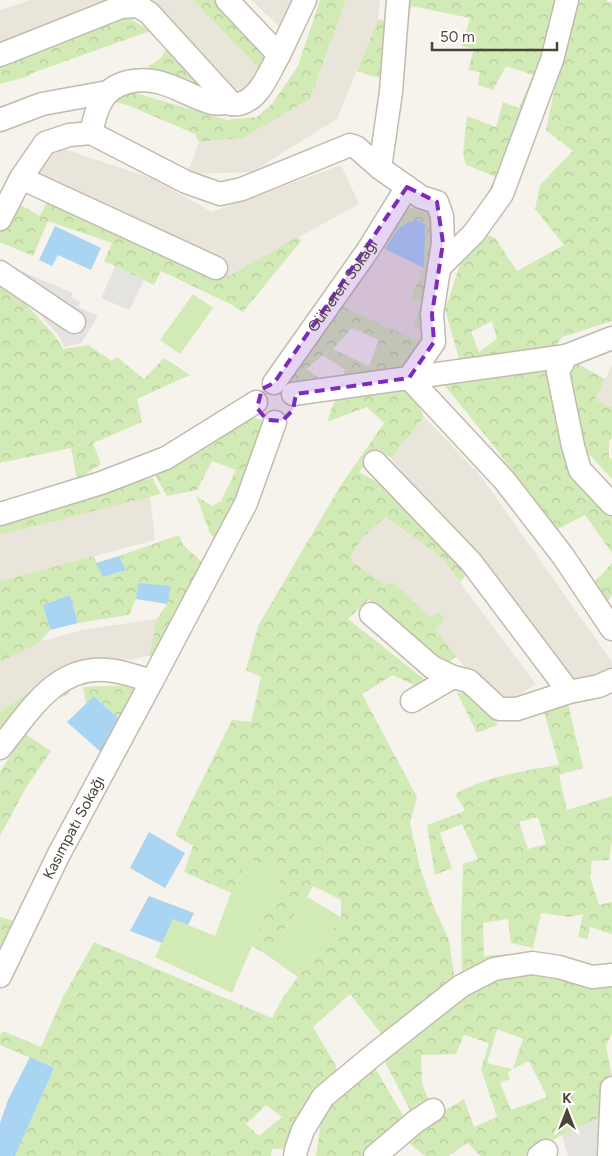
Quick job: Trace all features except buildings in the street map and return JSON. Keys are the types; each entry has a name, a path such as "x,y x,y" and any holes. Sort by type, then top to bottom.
{"street":[{"path":"227,0 279,55"},
{"path":"91,133 94,118 101,101 117,84 138,80 167,84 212,103 239,104 257,94 279,55 305,0"},
{"path":"380,168 391,92 398,0"},
{"path":"439,268 474,232 502,194 552,60 567,0"},
{"path":"0,55 121,7 138,6 149,12 232,104"},
{"path":"0,120 42,104 108,92"},
{"path":"0,219 21,178 45,143 69,135 91,133 186,182 220,194 242,189 350,145 356,147 380,168 421,197 437,202 442,216 443,242 432,314 434,342 409,378"},
{"path":"21,178 216,268"},
{"name":"Gülveren Sokağı","path":"284,389 407,187"},
{"path":"0,272 74,322"},
{"path":"284,389 295,402 293,410 289,416 282,420 275,422 267,420 257,408 256,402 257,396 262,389 284,389 409,378 566,356 612,338"},
{"path":"566,356 558,372 573,446 580,470 612,504"},
{"path":"409,378 505,481 609,617"},
{"path":"0,514 101,483 166,458 256,402"},
{"name":"Kasımpatı Sokağı","path":"0,976 59,854 246,503 275,422"},
{"path":"375,462 471,562 569,692"},
{"path":"371,614 432,667 453,677 469,681 499,709 517,709 569,692 598,686 612,680"},
{"path":"0,748 48,689 60,680 78,673 106,670 152,681"},
{"path":"412,702 453,677"},
{"path":"295,1156 303,1130 323,1097 462,986 494,969 532,963 559,967 592,977 612,975"},
{"path":"609,1156 612,1088"},
{"path":"375,1156 415,1122 433,1110"}],"highlighted area":[{"path":"407,187 437,202 443,243 432,314 434,342 409,378 296,394 293,410 282,421 267,420 257,408 262,389 274,383"}],"shaded area":[{"path":"31,0 140,0 0,56 0,10"},
{"path":"140,0 193,0 267,77 244,97"},
{"path":"251,0 296,0 285,32"},
{"path":"346,0 380,0 378,19 337,119 252,172 187,174 199,142 243,138 310,99"},
{"path":"49,144 151,178 212,212 341,165 359,204 223,279 31,183"},
{"path":"385,249 424,268 411,297 422,303 424,332 417,342 342,306"},
{"path":"0,262 73,293 71,297 81,302 78,307 98,316 81,343 64,347 58,335 29,302"},
{"path":"115,267 144,280 129,310 101,298"},
{"path":"612,365 612,407 595,400"},
{"path":"424,417 480,475 612,662 612,667 583,687 572,691 391,458"},
{"path":"150,496 155,540 0,581 0,535"},
{"path":"384,517 440,556 536,684 497,709 435,629 439,612 430,619 393,582 385,586 353,562 351,555 364,536"},
{"path":"157,619 149,656 114,662 43,683 0,712 0,662 35,643 82,630"},
{"path":"598,1119 597,1156 568,1156 562,1135"}],"green space":[{"path":"193,0 216,0 274,65 267,77"},
{"path":"320,0 346,0 310,99 243,138 199,142 195,134 127,105 111,101 132,92 227,120 257,117 273,103 298,66"},
{"path":"401,0 560,0 509,169 480,206 496,177 466,165 463,154 467,116 496,127 503,102 519,108 533,75 506,66 493,90 478,85 480,72 468,70 474,49 462,46 470,18 411,6 407,36 395,39"},
{"path":"573,0 606,0 612,2 612,321 562,337 553,350 605,379 595,400 612,407 612,438 609,442 609,459 612,458 612,479 575,439 612,509 612,553 585,515 554,531 494,446 440,380 461,365 445,310 472,228 495,238 517,271 564,245 535,209 540,185 573,151 546,130","holes":["492,321 497,339 479,352 471,332"]},
{"path":"125,15 150,31 35,72 26,77 0,84 0,57"},
{"path":"378,19 388,22 384,78 357,71"},
{"path":"168,47 207,88 147,67 160,59"},
{"path":"51,193 223,279 298,237 301,241 243,312 161,271 154,285 104,261 112,243 48,221 33,256 0,242 0,229 12,200 40,216"},
{"path":"415,207 433,212 440,235 424,332 413,326 422,303 411,297 424,268 394,235 385,249 372,241 399,212"},
{"path":"0,286 25,303 56,337 63,349 88,345 112,361 117,357 144,379 164,358 190,375 137,399 142,422 93,443 101,464 77,480 71,448 0,463"},
{"path":"193,294 213,308 180,354 160,340"},
{"path":"342,306 417,341 424,332 419,362 401,369 424,417 391,458 379,449 359,472 393,491 468,572 460,582 440,556 385,517 364,536 351,555 353,562 385,585 393,582 430,618 439,612 444,619 435,629 456,656 446,665 369,599 348,619 429,683 422,689 393,675 362,694 417,797 410,823 420,868 433,905 449,940 454,974 448,991 386,1040 350,994 313,1027 335,1064 338,1073 295,1149 272,1149 271,1156 15,1156 54,1068 0,1045 0,1035 3,1031 41,1047 63,997 94,942 272,1018 282,999 341,917 341,900 313,886 267,955 252,946 283,873 249,858 231,893 184,872 193,846 175,835 232,720 251,722 261,677 246,670 258,626 339,488 384,423 367,407 327,422 345,370 323,355 306,369 331,386 283,388 315,333 339,314","holes":["352,328 379,340 369,366 333,349","266,1105 282,1117 259,1136 246,1124"]},
{"path":"248,418 261,419 269,430 260,453 215,540 210,533 196,496 212,506 221,501 236,470 212,461 197,490 167,496 154,473 210,444"},
{"path":"152,478 161,494 0,535 0,516"},
{"path":"179,535 183,545 204,564 169,662 149,656 157,619 167,604 139,583 136,599 129,615 78,623 70,595 43,605 50,630 40,642 0,662 0,581 94,556 103,577 126,570 119,556"},
{"path":"612,563 612,595 604,607 593,584"},
{"path":"72,674 69,694 24,714 0,749 0,712 43,683"},
{"path":"135,685 131,714 123,723 95,696 86,704 83,687"},
{"path":"457,693 464,693 498,725 477,733"},
{"path":"568,704 583,768 559,775 567,810 612,796 612,841 609,860 592,861 590,877 599,905 612,902 612,934 590,927 588,939 578,937 583,914 569,917 541,913 533,948 511,943 508,919 483,923 484,956 509,954 515,961 462,974 463,864 478,859 462,824 440,833 452,868 435,875 427,825 465,810 455,794 467,788 492,778 559,765 544,712","holes":["538,817 546,844 528,849 519,822"]},
{"path":"24,733 51,751 27,786 0,836 0,772"},
{"path":"249,858 283,873 232,993 155,957 173,919 215,936 231,893"},
{"path":"307,897 341,917 298,977 267,955"},
{"path":"0,917 14,921 0,949"},
{"path":"520,974 612,983 612,1033 606,1046 612,1077 612,1108 598,1119 562,1135 525,1156 480,1156 468,1143 448,1156 425,1156 405,1140 434,1117 464,1099 474,1127 497,1117 481,1069 489,1043 464,1035 456,1054 421,1055 422,1083 431,1106 414,1118 383,1058 456,1000 490,979","holes":["497,1029 523,1039 513,1069 529,1061 547,1097 511,1110 500,1083 510,1079 508,1073 512,1069 487,1063"]},
{"path":"375,1068 405,1119 366,1156 316,1156 321,1120 337,1098"}],"water":[{"path":"417,220 425,224 424,268 385,249 394,234 401,227"},
{"path":"55,226 101,248 91,270 58,255 52,266 39,260"},
{"path":"119,556 126,570 103,577 96,563"},
{"path":"138,583 171,586 167,604 136,599"},
{"path":"70,595 78,623 50,630 43,605"},
{"path":"94,696 123,723 102,753 67,722"},
{"path":"149,832 185,853 165,888 130,868"},
{"path":"149,896 194,913 188,925 173,919 162,943 130,931"},
{"path":"30,1057 54,1068 15,1156 0,1156 0,1123 8,1100"}]}
